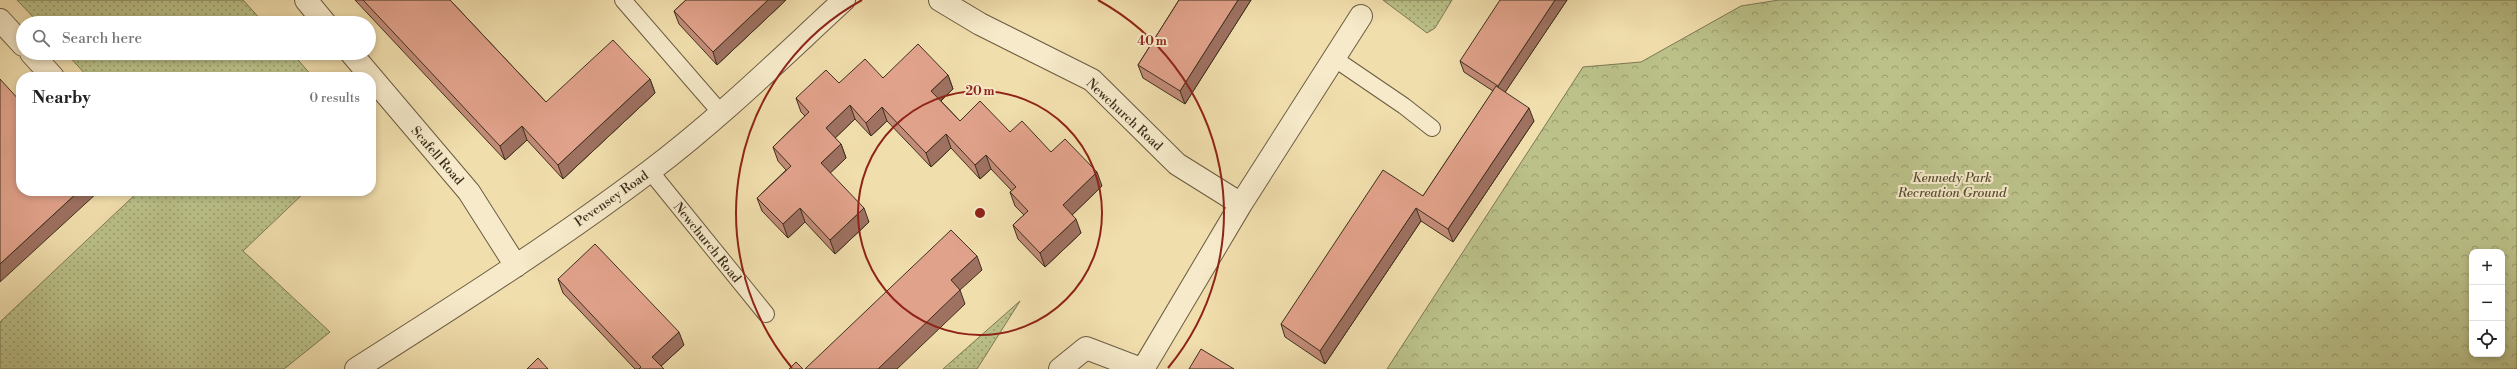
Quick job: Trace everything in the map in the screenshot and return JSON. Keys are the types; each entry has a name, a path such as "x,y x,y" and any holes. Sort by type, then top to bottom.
{"street":[{"path":"306,0 319,16"},
{"name":"Pevensey Road","path":"356,369 516,266 650,171 721,113 844,0"},
{"name":"Newchurch Road","path":"940,0 980,24 1092,80 1177,164 1242,204"},
{"path":"1060,369 1086,348 1142,369 1242,204 1361,16"},
{"path":"0,20 16,37"},
{"path":"37,60 48,72"},
{"name":"Scafell Road","path":"357,60 367,72"},
{"name":"Scafell Road","path":"376,82 469,192 516,266"}],"lane":[{"path":"623,0 721,113"},
{"path":"1335,59 1404,106 1432,128"},
{"name":"Newchurch Road","path":"650,171 766,314"}],"green space":[{"path":"17,0 243,0 258,16 32,16"},
{"path":"1383,0 1452,0 1435,28 1427,33"},
{"name":"Kennedy Park Recreation Ground","path":"1779,0 2517,0 2517,369 1387,369 1583,67 1641,62 1741,6"},
{"path":"72,60 298,60 309,72 83,72"},
{"path":"134,196 301,196 243,251 330,332 284,369 0,369 0,322"},
{"path":"1020,301 977,369 943,369"}],"building":[{"path":"363,0 450,0 546,102 613,40 650,79 558,165 522,126 500,146"},
{"path":"686,0 768,0 713,52 674,11"},
{"path":"1179,0 1238,0 1180,91 1138,65"},
{"path":"1500,0 1555,0 1498,86 1460,61"},
{"path":"918,44 948,75 931,91 960,121 980,101 1010,132 1022,121 1051,152 1065,139 1097,172 1063,205 1076,219 1040,253 1013,225 1028,211 1010,192 1016,187 986,155 975,165 946,134 926,153 882,107 866,123 850,105 826,128 841,144 821,163 864,208 830,240 800,208 783,224 757,198 791,166 773,147 809,112 796,98 826,70 839,83 865,59 883,78"},
{"path":"0,79 16,97 16,196 74,196 0,264"},
{"path":"1496,86 1529,108 1448,229 1416,208 1320,351 1281,324 1383,170 1423,196"},
{"path":"951,230 977,256 951,280 960,290 878,369 805,369"},
{"path":"595,244 679,332 652,357 664,369 639,369 641,367 558,279"},
{"path":"1201,349 1234,369 1189,369"},
{"path":"538,358 548,369 527,369"},
{"path":"796,362 803,369 789,369"}]}
